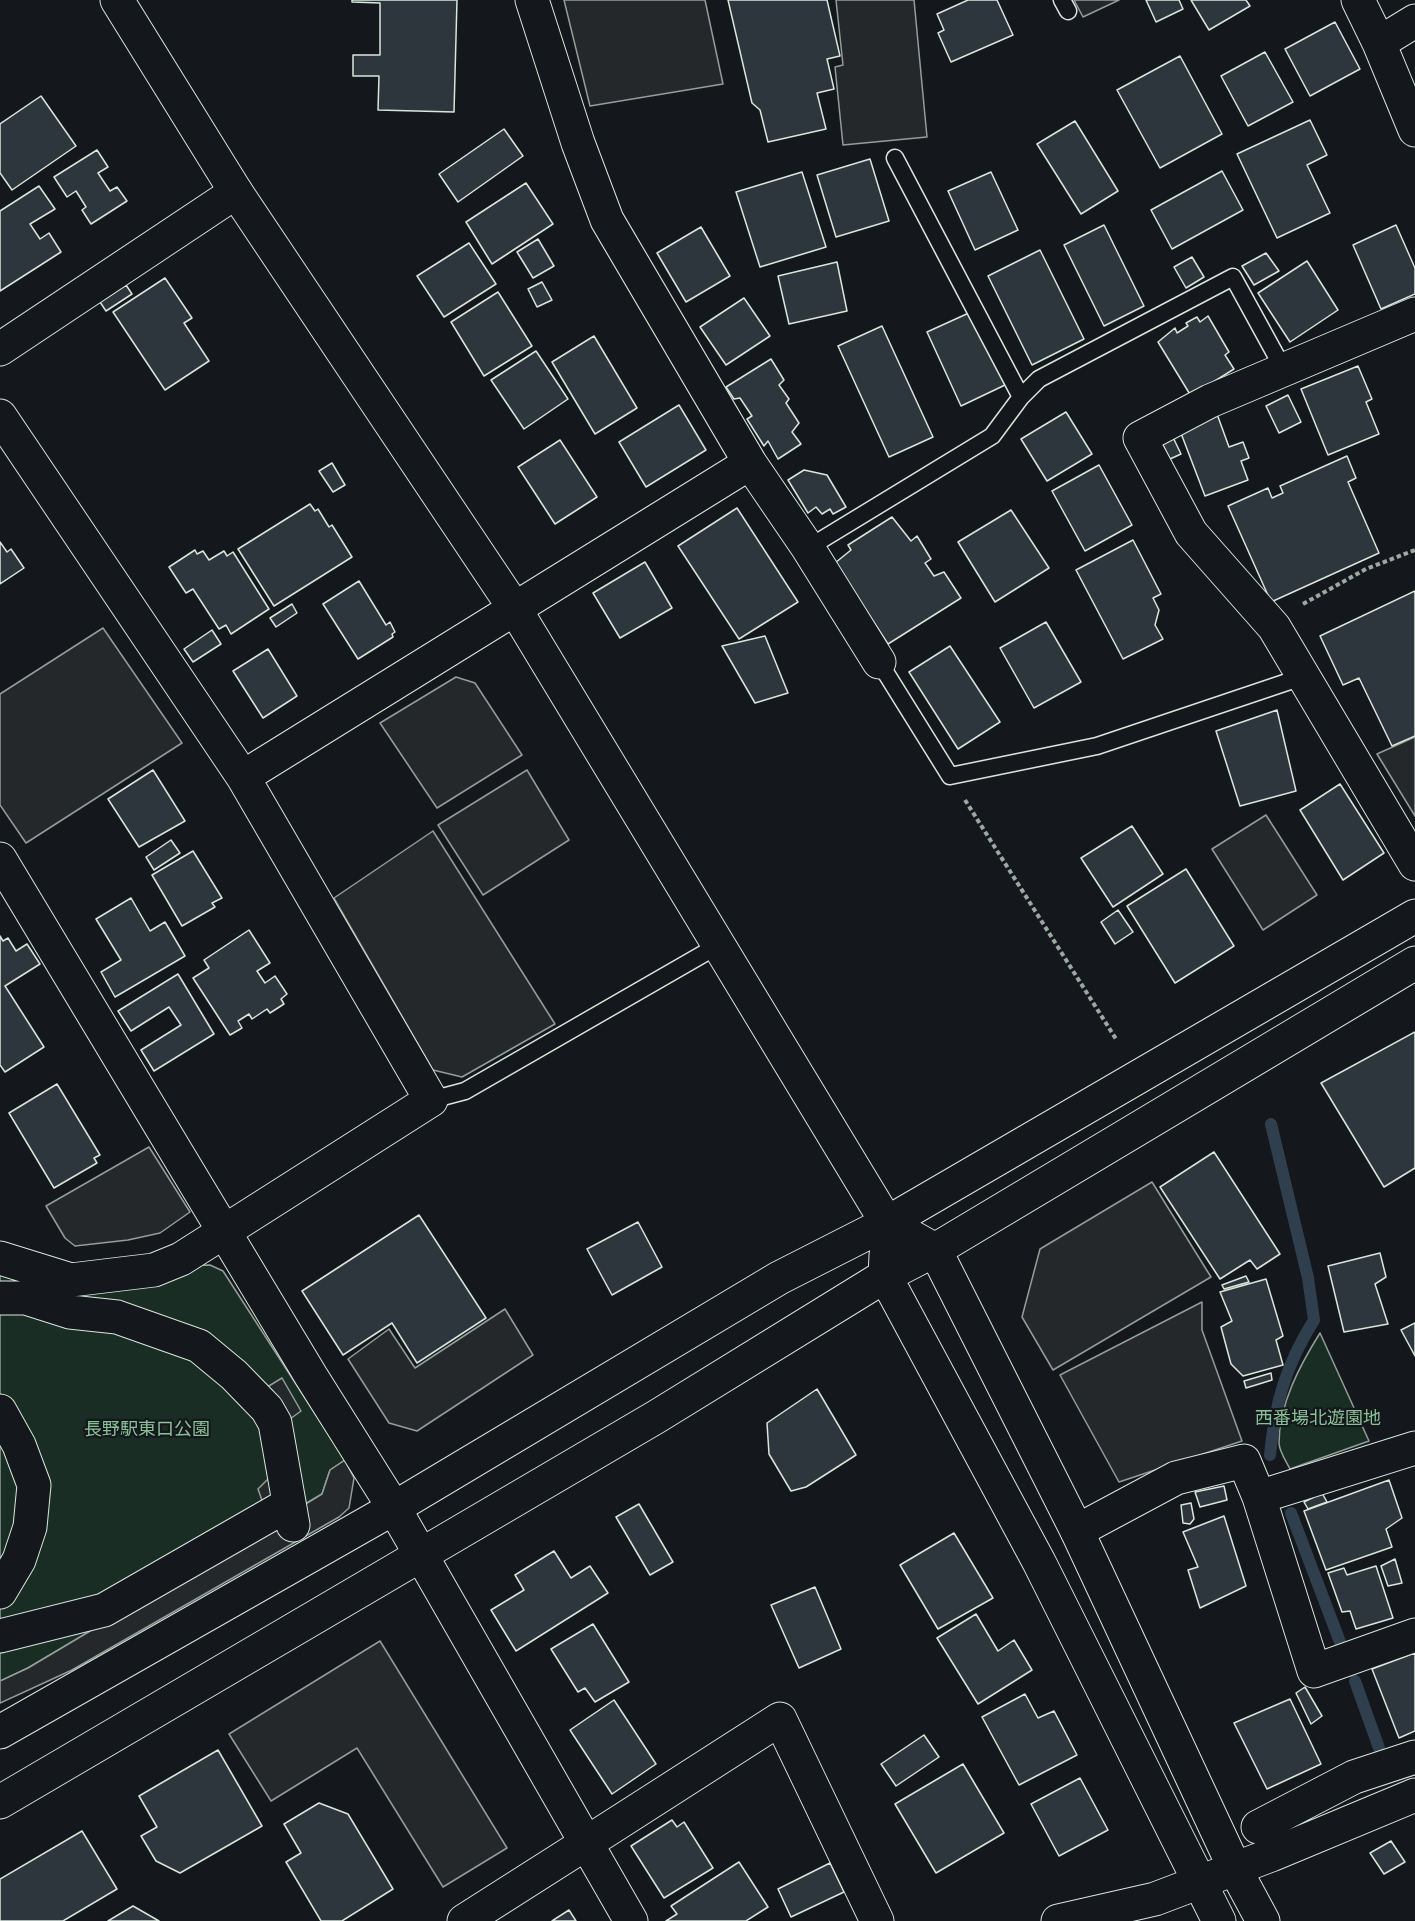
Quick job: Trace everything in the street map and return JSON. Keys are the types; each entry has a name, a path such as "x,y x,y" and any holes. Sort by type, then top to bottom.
{"street":[{"path":"117,0 236,192 515,609 717,946 887,1223 935,1250 1077,1531 1235,1869 1263,1921"},
{"path":"532,0 578,143 607,220 750,463 808,548 879,662"},
{"path":"1358,0 1379,43 1415,130"},
{"path":"1379,43 1415,21"},
{"path":"0,349 236,192"},
{"path":"1415,314 1210,401 1140,438 1191,533 1274,627 1415,864"},
{"path":"0,416 243,777 431,1100 181,1259 154,1270 71,1280 0,1258"},
{"path":"243,777 750,463"},
{"path":"0,859 311,1376 394,1508 631,1921"},
{"path":"0,1732 394,1508 779,1278 887,1223 1415,916"},
{"path":"0,1802 646,1423 885,1276 935,1250 1415,963"},
{"path":"887,1223 885,1276 1039,1562 1219,1921"},
{"path":"0,1298 26,1298 70,1312 117,1317 199,1347 234,1375 267,1409 275,1423 291,1514 104,1610 0,1636"},
{"path":"0,1411 19,1445 34,1485 30,1527 19,1560 0,1592"},
{"path":"1259,1497 1415,1448"},
{"path":"1077,1531 1176,1478 1244,1461 1259,1497 1314,1671 1415,1635"},
{"path":"464,1921 780,1719 877,1921"},
{"path":"1258,1827 1354,1777 1415,1757"},
{"path":"1058,1921 1155,1899 1235,1869 1415,1795"}],"lane":[{"path":"895,158 1021,397"},
{"path":"808,548 992,436 1021,397 1039,379 1233,277 1284,370"},
{"path":"879,662 950,776 1097,746 1305,676"},
{"path":"431,1100 465,1091 717,946"}],"path":[{"path":"1274,627 1304,603 1366,569 1415,550"},
{"path":"950,776 1116,1039"}],"green space":[{"name":"長野駅東口公園","path":"210,1265 223,1271 345,1460 330,1470 322,1494 28,1668 0,1681 0,1269"},
{"name":"西番場北遊園地","path":"1320,1333 1369,1441 1290,1469 1279,1446 1283,1414 1292,1385"}],"shaded area":[{"path":"564,0 705,0 723,84 590,106"},
{"path":"836,0 914,0 927,137 843,145 835,67 843,65"},
{"path":"1074,0 1119,0 1083,17"},
{"path":"103,628 182,743 26,843 0,805 0,694"},
{"path":"456,677 475,683 522,755 437,808 380,723"},
{"path":"1415,737 1415,816 1377,754"},
{"path":"527,770 569,840 483,895 438,825"},
{"path":"1266,815 1317,895 1263,930 1212,849"},
{"path":"433,831 555,1024 462,1077 433,1070 334,898"},
{"path":"149,1147 190,1212 160,1233 128,1240 75,1246 65,1238 46,1206"},
{"path":"1152,1182 1211,1277 1053,1370 1022,1317 1040,1249"},
{"path":"1202,1302 1202,1330 1242,1441 1119,1482 1060,1375"},
{"path":"505,1309 533,1355 417,1431 389,1423 348,1359 389,1329 415,1368"},
{"path":"282,1378 301,1411 279,1427 304,1505 322,1494 330,1470 345,1460 354,1478 349,1508 339,1517 72,1670 0,1703 0,1681 28,1668 107,1621 98,1600 265,1509 258,1489 271,1476 262,1429 244,1401"},
{"path":"380,1641 507,1848 443,1887 357,1748 271,1801 229,1734"}],"building":[{"path":"352,0 457,0 454,112 378,110 379,76 353,76 353,55 380,55 380,3 352,2"},
{"path":"728,0 827,0 840,56 827,59 834,89 817,93 826,129 768,142 760,110 752,103"},
{"path":"968,0 997,0 1013,35 951,62 938,33 944,30 937,14"},
{"path":"1146,0 1179,0 1183,9 1156,22"},
{"path":"1191,0 1246,0 1250,6 1209,30"},
{"path":"1335,22 1360,69 1310,96 1285,49"},
{"path":"1265,52 1293,102 1248,126 1221,76"},
{"path":"1180,56 1222,134 1160,168 1117,90"},
{"path":"41,96 76,146 12,190 0,173 0,124"},
{"path":"1310,120 1327,155 1307,165 1330,213 1277,238 1237,154"},
{"path":"1075,121 1118,191 1081,214 1037,144"},
{"path":"504,129 523,156 458,202 439,174"},
{"path":"97,150 108,167 98,173 110,191 117,187 127,201 91,224 82,210 86,207 76,191 67,197 54,177"},
{"path":"870,159 889,221 836,237 817,175"},
{"path":"1222,171 1243,210 1172,249 1151,210"},
{"path":"802,172 826,247 760,267 736,192"},
{"path":"991,172 1018,230 975,250 948,191"},
{"path":"526,183 553,224 492,264 466,222"},
{"path":"39,186 55,209 30,224 40,239 49,233 61,252 0,291 0,211"},
{"path":"1104,225 1144,306 1104,326 1064,245"},
{"path":"1396,225 1415,268 1415,294 1381,309 1353,245"},
{"path":"701,227 730,276 686,302 657,253"},
{"path":"538,239 554,266 533,278 517,252"},
{"path":"469,243 496,284 444,317 417,276"},
{"path":"1040,250 1084,339 1032,365 988,276"},
{"path":"1266,253 1279,271 1254,285 1242,266"},
{"path":"1192,257 1204,277 1186,288 1174,267"},
{"path":"1307,261 1338,310 1290,342 1258,293"},
{"path":"837,262 847,311 789,324 778,276"},
{"path":"165,278 192,318 184,323 209,361 165,390 113,312"},
{"path":"542,282 552,300 537,307 528,289"},
{"path":"126,285 132,294 106,311 100,302"},
{"path":"498,292 532,346 484,376 451,322"},
{"path":"744,298 770,336 726,365 700,327"},
{"path":"971,312 1005,385 961,406 927,332"},
{"path":"1208,316 1229,352 1225,355 1234,369 1191,396 1158,342 1175,328 1177,333 1188,326 1186,323 1197,317 1200,322"},
{"path":"882,326 933,437 889,457 838,346"},
{"path":"594,336 637,408 595,434 552,362"},
{"path":"536,351 568,399 524,429 491,380"},
{"path":"771,359 784,380 779,385 789,399 786,403 799,423 792,432 801,444 778,459 768,441 764,446 747,419 752,416 740,398 734,399 726,387"},
{"path":"1358,366 1372,399 1366,402 1379,434 1328,455 1301,389"},
{"path":"1288,395 1301,422 1279,433 1266,406"},
{"path":"679,405 706,450 646,487 619,442"},
{"path":"1066,412 1092,454 1047,481 1021,439"},
{"path":"1217,414 1229,447 1243,442 1249,458 1241,461 1248,480 1205,496 1179,428"},
{"path":"1169,429 1181,454 1170,459 1158,435"},
{"path":"560,440 597,497 555,524 518,467"},
{"path":"1347,456 1356,478 1348,482 1379,553 1271,602 1228,506 1268,488 1272,498 1283,493 1280,486"},
{"path":"332,463 345,485 333,492 319,471"},
{"path":"1099,465 1132,525 1085,551 1052,491"},
{"path":"804,470 827,475 846,507 833,514 830,509 822,514 816,507 808,513 788,480"},
{"path":"310,504 315,511 318,509 329,527 332,525 352,557 274,606 238,549"},
{"path":"737,508 798,602 739,639 678,546"},
{"path":"1011,510 1049,568 995,602 958,542"},
{"path":"892,517 911,541 917,536 931,559 925,563 934,576 944,572 961,598 888,644 835,563 851,550 848,545"},
{"path":"1133,540 1161,594 1153,598 1159,610 1155,625 1163,639 1123,659 1076,570"},
{"path":"0,542 7,552 11,549 24,568 0,584"},
{"path":"195,550 197,554 203,551 209,560 224,551 227,556 233,552 269,609 231,634 226,625 219,629 193,589 186,593 169,567"},
{"path":"645,562 672,608 620,638 593,593"},
{"path":"359,581 386,625 390,622 395,632 392,634 393,637 358,659 323,604"},
{"path":"1415,591 1415,736 1392,746 1359,678 1343,685 1320,636"},
{"path":"292,604 297,613 276,627 270,618"},
{"path":"1046,622 1081,682 1034,708 1000,648"},
{"path":"212,630 221,644 193,662 184,649"},
{"path":"765,636 788,693 755,703 722,646"},
{"path":"950,646 1000,722 958,749 909,672"},
{"path":"268,649 297,696 263,718 233,671"},
{"path":"1277,710 1296,791 1240,806 1216,731"},
{"path":"153,770 185,821 139,847 108,799"},
{"path":"1340,784 1384,853 1343,880 1300,810"},
{"path":"1132,826 1163,874 1113,907 1081,858"},
{"path":"171,840 180,853 154,870 146,857"},
{"path":"193,851 222,898 212,903 215,907 182,926 152,875"},
{"path":"1186,869 1234,946 1175,983 1127,906"},
{"path":"131,898 150,931 165,922 185,956 115,997 101,972 121,960 96,919"},
{"path":"1118,910 1133,932 1115,944 1101,922"},
{"path":"249,930 270,963 257,971 265,983 275,976 287,994 281,999 284,1004 270,1013 267,1009 252,1019 249,1014 238,1021 242,1028 230,1035 193,978 209,968 204,960"},
{"path":"0,936 3,941 8,938 16,951 27,944 40,964 5,986 44,1047 5,1072 0,1065"},
{"path":"178,974 214,1034 154,1071 141,1050 181,1025 169,1007 131,1031 118,1011"},
{"path":"1415,1032 1415,1168 1384,1187 1321,1083"},
{"path":"57,1084 100,1155 94,1158 97,1163 54,1188 9,1113"},
{"path":"1214,1152 1280,1254 1257,1269 1250,1260 1220,1279 1160,1187"},
{"path":"419,1215 486,1318 417,1363 392,1323 343,1355 302,1291"},
{"path":"638,1222 662,1267 612,1295 587,1249"},
{"path":"1380,1253 1386,1277 1375,1284 1388,1324 1344,1332 1328,1266"},
{"path":"1246,1276 1249,1282 1224,1289 1222,1285"},
{"path":"1266,1279 1283,1336 1276,1340 1283,1365 1243,1376 1231,1364 1221,1327 1232,1321 1220,1292"},
{"path":"1415,1323 1415,1356 1401,1330"},
{"path":"1271,1373 1272,1380 1246,1388 1244,1381"},
{"path":"817,1389 856,1455 806,1487 791,1491 769,1454 767,1423"},
{"path":"1389,1480 1402,1518 1386,1529 1392,1547 1326,1570 1304,1511"},
{"path":"1224,1486 1227,1500 1200,1507 1195,1492"},
{"path":"1322,1493 1327,1502 1308,1509 1304,1502"},
{"path":"1191,1503 1194,1519 1190,1524 1183,1523 1181,1505"},
{"path":"639,1504 673,1562 650,1575 616,1517"},
{"path":"1224,1516 1246,1586 1200,1608 1188,1570 1198,1567 1183,1532"},
{"path":"954,1533 993,1598 938,1629 900,1565"},
{"path":"554,1551 571,1578 590,1566 608,1593 516,1651 491,1610 524,1590 515,1575"},
{"path":"1395,1559 1402,1583 1388,1586 1381,1566"},
{"path":"1376,1566 1393,1618 1356,1629 1350,1611 1342,1612 1328,1573 1344,1568 1347,1575"},
{"path":"815,1587 841,1649 799,1668 771,1605"},
{"path":"976,1614 998,1651 1014,1640 1032,1670 978,1704 937,1638"},
{"path":"593,1624 629,1682 595,1702 585,1688 578,1692 551,1649"},
{"path":"1415,1653 1415,1731 1399,1738 1372,1669"},
{"path":"1305,1687 1322,1716 1311,1724 1296,1693"},
{"path":"1025,1694 1038,1718 1054,1711 1077,1755 1019,1785 982,1717"},
{"path":"1290,1699 1321,1764 1267,1789 1234,1723"},
{"path":"614,1700 656,1764 612,1794 570,1730"},
{"path":"924,1735 939,1757 896,1786 881,1764"},
{"path":"218,1750 262,1826 180,1873 156,1861 141,1836 157,1827 139,1796"},
{"path":"963,1764 1004,1833 936,1873 895,1804"},
{"path":"1080,1778 1108,1830 1059,1856 1031,1804"},
{"path":"319,1803 348,1814 393,1889 342,1921 321,1921 286,1862 301,1853 284,1824"},
{"path":"672,1820 677,1827 684,1822 713,1868 664,1898 631,1846"},
{"path":"82,1831 117,1889 63,1921 0,1921 0,1879"},
{"path":"1391,1841 1405,1862 1384,1874 1370,1853"},
{"path":"739,1862 768,1907 746,1921 666,1921 677,1914 671,1906"},
{"path":"830,1863 844,1892 791,1917 778,1889"},
{"path":"133,1906 159,1921 108,1921"},
{"path":"569,1910 576,1921 552,1921"}],"waterway":[{"path":"1270,1455 1283,1384 1296,1353 1314,1320 1308,1278 1271,1124"},
{"path":"1291,1513 1340,1642"},
{"path":"1355,1681 1379,1748"}]}
